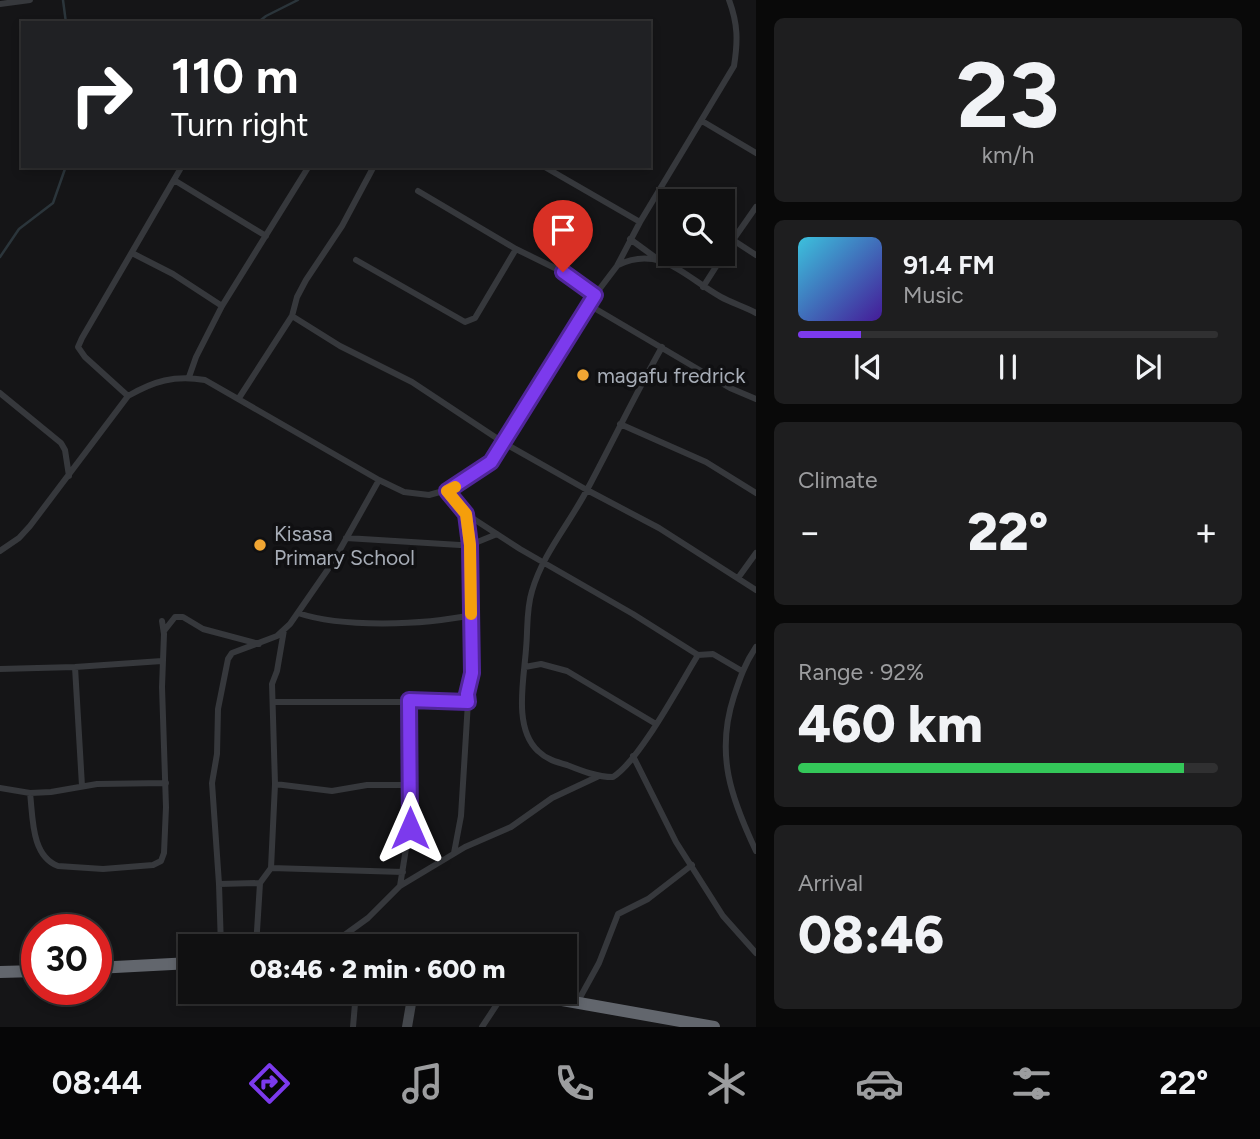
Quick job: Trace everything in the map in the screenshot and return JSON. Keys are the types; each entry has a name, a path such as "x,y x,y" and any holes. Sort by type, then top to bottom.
{"highway":[{"path":"112,967 178,964"},
{"path":"0,972 21,971"},
{"path":"577,1003 714,1027"}],"street":[{"path":"0,4 30,0"},
{"path":"0,551 25,531 128,396 149,384 189,377 205,380 404,492 429,495 447,491 491,462 595,295 617,266 630,239 734,66 738,38 736,18 729,0"},
{"path":"702,121 756,153"},
{"path":"128,396 85,358 78,347 179,168"},
{"path":"189,377 222,306 308,168"},
{"path":"239,398 292,316 297,297 306,280 342,226 373,168"},
{"path":"546,168 640,222"},
{"path":"174,180 266,236"},
{"path":"418,191 516,249 563,272 595,295"},
{"path":"735,237 756,207"},
{"path":"630,239 657,260"},
{"path":"735,241 756,255"},
{"path":"356,260 465,322 475,318 516,249"},
{"path":"132,253 173,274 222,306"},
{"path":"617,266 641,257 657,260 675,267 722,298 756,313"},
{"path":"704,286 717,266"},
{"path":"589,305 730,388 756,399"},
{"path":"292,316 340,346 412,382 504,443 659,528 756,590"},
{"path":"599,776 549,759 532,744 525,725 527,613 532,589 543,563 587,490 662,347"},
{"path":"0,393 57,438 65,450 69,475"},
{"path":"620,424 706,462 756,493"},
{"path":"220,934 212,797 213,773 218,754 218,709 228,659 232,653 260,644 284,630 298,613 346,538 379,480"},
{"path":"447,491 466,514 543,563 698,655 713,654 742,671"},
{"path":"454,853 461,816 467,694 472,673 470,545 466,514"},
{"path":"346,538 470,545 497,534"},
{"path":"738,578 756,553"},
{"path":"298,613 312,618 371,623 441,622 471,615"},
{"path":"164,631 175,617 183,617 203,629 260,644"},
{"path":"30,793 38,849 45,859 58,866 103,869 161,861 164,853 166,783 162,621"},
{"path":"257,934 260,883 271,868 275,784 272,684 284,630"},
{"path":"756,647 742,671 726,719 724,748 728,778 756,851"},
{"path":"346,934 368,918 400,886 454,853 511,827 552,798 599,776 616,775 656,724 698,655"},
{"path":"0,669 162,661"},
{"path":"525,667 541,664 567,671 656,724"},
{"path":"75,667 82,786"},
{"path":"400,886 411,817 408,785 409,700"},
{"path":"273,702 468,702"},
{"path":"633,756 669,831 723,916 756,953"},
{"path":"0,788 30,793 82,786 166,783"},
{"path":"275,784 332,791 367,785 408,785"},
{"path":"577,1003 599,964 618,914 648,900 692,866"},
{"path":"271,868 403,872"},
{"path":"219,884 260,883"},
{"path":"353,1027 355,1004"},
{"path":"407,1027 411,1004"},
{"path":"482,1027 497,1004"}],"waterway":[{"path":"63,0 66,21"},
{"path":"260,21 298,0"},
{"path":"0,257 19,229 53,203 65,168"}],"slow traffic":[{"path":"455,487 447,491 466,514 470,545 471,614"}],"place":[{"name":"magafu fredrick","path":"583,375"},
{"name":"Kisasa Primary School","path":"260,545"}],"route":[{"path":"410,828 409,700 468,702 472,673 470,545 466,514 447,491 491,462 595,295 563,272"}]}
